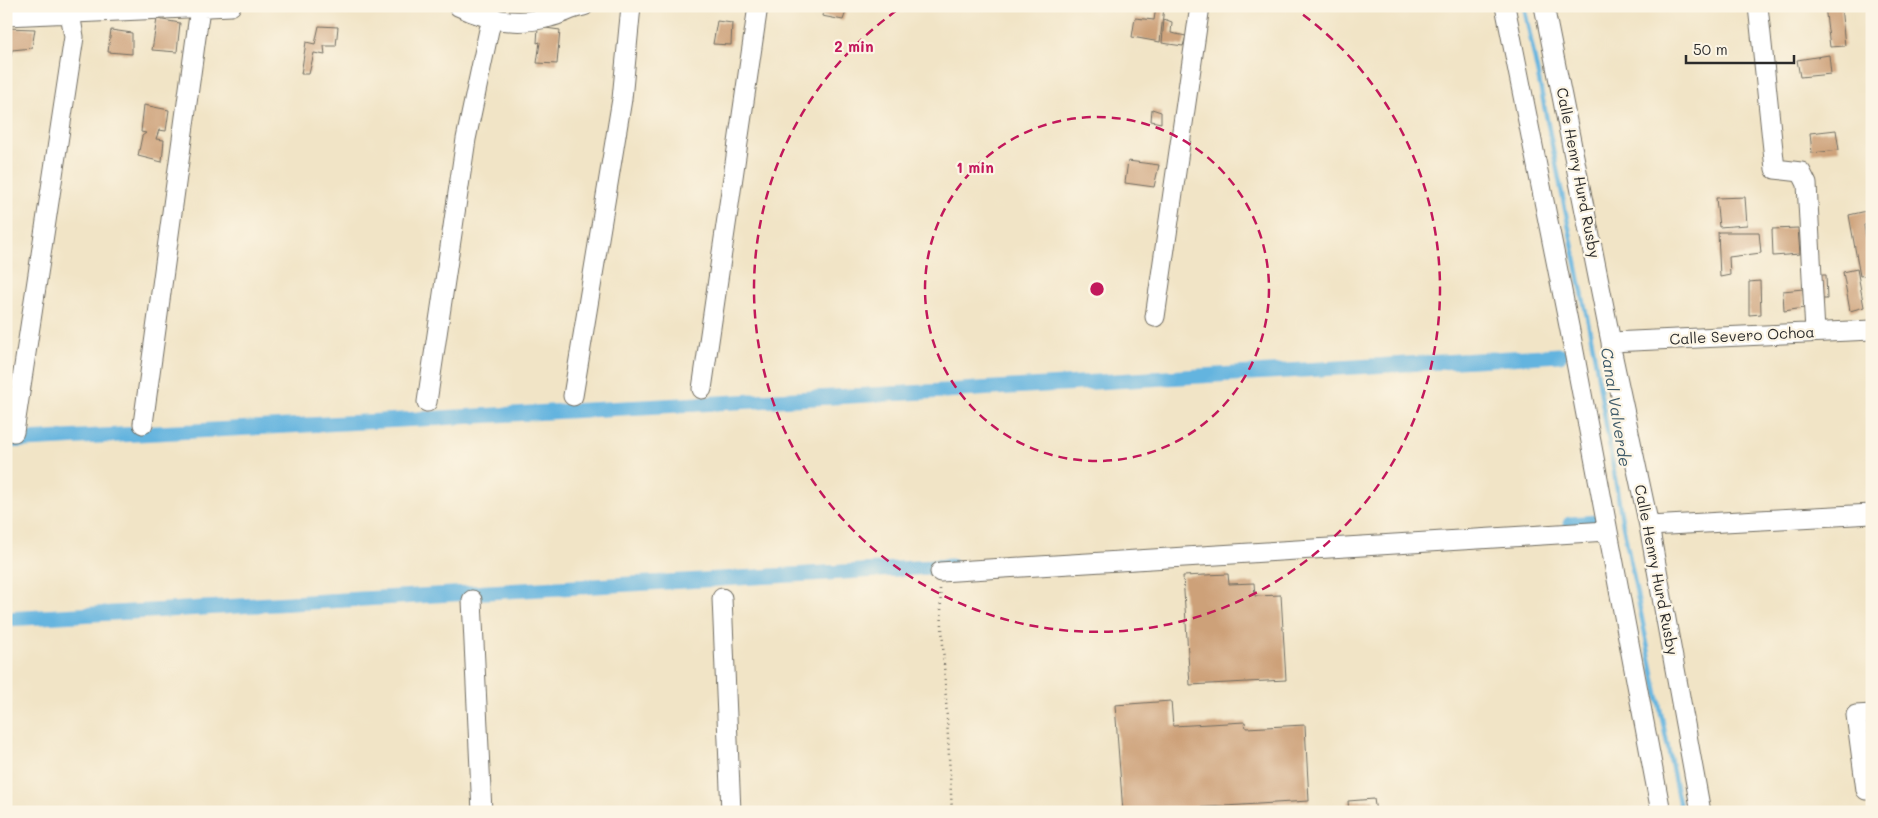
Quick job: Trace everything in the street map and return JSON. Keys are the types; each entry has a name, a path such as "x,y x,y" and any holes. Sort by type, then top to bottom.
{"street":[{"path":"6,16 79,11 231,6"},
{"path":"458,6 478,16 502,22 550,17 584,6"},
{"path":"573,396 622,99 631,6"},
{"path":"702,389 758,6"},
{"path":"1155,317 1200,6"},
{"path":"1505,6 1661,812"},
{"name":"Calle Henry Hurd Rusby","path":"1544,6 1612,353 1649,526 1700,812"},
{"path":"1758,6 1775,169 1800,172 1807,184 1815,332"},
{"path":"143,424 200,8"},
{"path":"14,432 79,11"},
{"path":"427,402 466,139 488,30 493,19"},
{"name":"Calle Severo Ochoa","path":"1611,342 1872,330"},
{"path":"1649,526 1872,514"},
{"path":"940,572 1607,531"},
{"path":"722,598 731,812"},
{"path":"472,600 482,812"},
{"path":"1866,790 1856,715 1872,714"}],"path":[{"path":"940,572 952,812"}],"building":[{"path":"824,6 848,6 843,20 822,16"},
{"path":"1317,6 1340,6 1340,9 1317,8"},
{"path":"1825,6 1841,6 1845,46 1830,47"},
{"path":"1156,7 1164,7 1160,42 1132,37 1135,18 1154,20"},
{"path":"157,19 180,23 177,52 152,50"},
{"path":"1164,19 1172,22 1171,33 1186,36 1183,46 1162,43"},
{"path":"717,21 732,23 731,45 713,44"},
{"path":"319,26 338,27 336,46 324,46 325,55 314,53 309,74 301,74 306,42 315,44"},
{"path":"538,27 560,30 557,64 537,63 540,42 537,43"},
{"path":"6,28 35,29 32,48 12,50 7,76"},
{"path":"111,30 132,33 132,54 108,52"},
{"path":"1829,55 1831,74 1800,77 1797,60"},
{"path":"144,105 169,110 166,131 159,130 156,139 164,140 162,162 138,156 142,136 146,133 141,132"},
{"path":"1152,109 1161,112 1161,123 1151,121"},
{"path":"1836,130 1839,150 1812,153 1810,133"},
{"path":"1128,161 1159,165 1154,187 1125,183"},
{"path":"1745,197 1747,225 1719,227 1716,198"},
{"path":"1871,210 1872,223 1864,225 1868,251 1872,250 1872,274 1860,276 1849,215"},
{"path":"1798,228 1800,254 1773,256 1772,229"},
{"path":"1718,232 1759,232 1761,253 1729,257 1730,275 1720,277"},
{"path":"1857,269 1864,307 1850,311 1843,272"},
{"path":"1817,275 1826,275 1827,299 1818,299"},
{"path":"1760,281 1761,314 1749,315 1749,282"},
{"path":"1803,289 1804,308 1784,311 1783,291"},
{"path":"1228,574 1229,584 1254,583 1255,596 1281,595 1286,680 1190,685 1183,576"},
{"path":"1171,701 1173,726 1245,722 1246,728 1305,725 1309,801 1123,812 1115,705"},
{"path":"1374,799 1376,812 1349,812 1348,801"}],"waterway":[{"name":"Canal Valverde","path":"1524,6 1593,347 1622,520 1681,812"},
{"path":"6,441 944,391 1560,355"},
{"path":"1570,524 1597,522"},
{"path":"6,619 951,566"}]}
